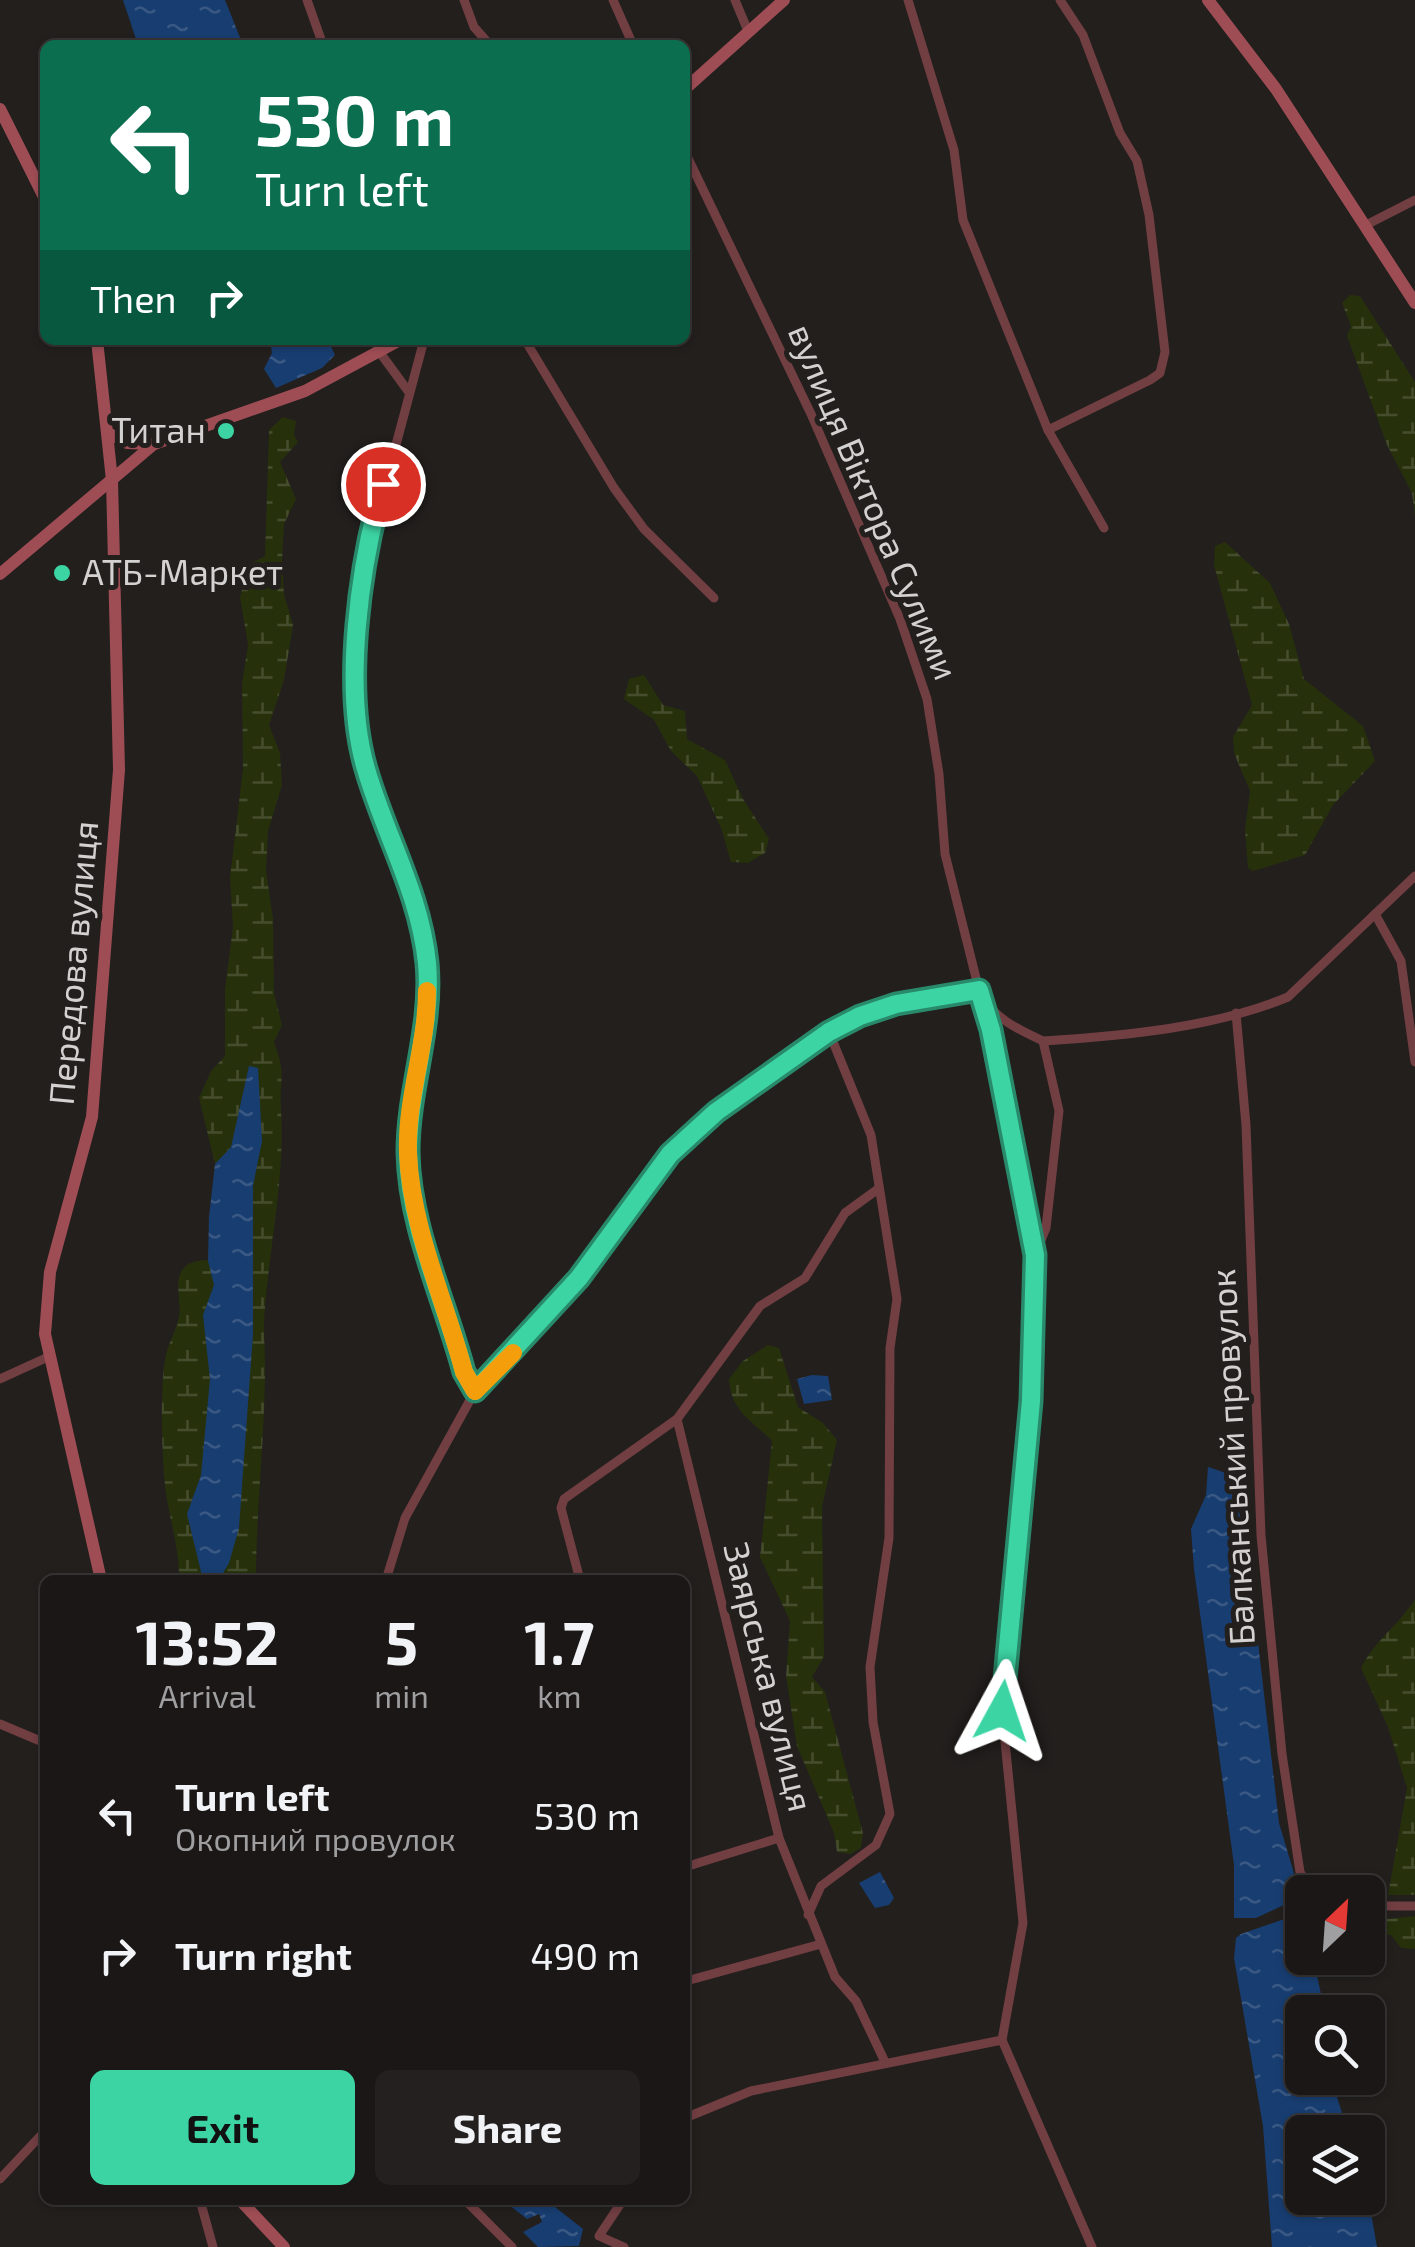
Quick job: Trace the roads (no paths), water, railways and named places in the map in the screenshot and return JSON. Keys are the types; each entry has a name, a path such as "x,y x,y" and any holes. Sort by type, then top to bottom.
{"street":[{"path":"308,0 321,40"},
{"path":"464,0 474,27 486,40"},
{"path":"612,0 630,40"},
{"path":"735,0 748,31"},
{"path":"690,84 784,0"},
{"path":"908,0 952,140 963,220 1048,430 1104,528"},
{"path":"1048,430 1150,380 1160,373 1165,352 1149,216 1137,161 1120,133 1083,35 1060,0"},
{"path":"1208,0 1276,89 1415,303"},
{"path":"0,109 40,189"},
{"name":"вулиця Віктора Сулими","path":"690,162 811,414 900,619 927,699 939,774 944,854 986,1004 1035,1255 1031,1401 1002,1711 1023,1923 1002,2040"},
{"path":"1366,225 1415,200"},
{"name":"Передова вулиця","path":"99,345 112,480 120,722 101,1040 90,1132 50,1272 45,1307 48,1357 100,1575"},
{"path":"0,574 154,444 305,391 393,345"},
{"path":"422,345 366,557 356,669 358,740 415,897 427,965 426,1030 417,1062 408,1154 418,1216 464,1372 475,1391"},
{"path":"528,345 634,515 714,598"},
{"path":"381,354 408,392"},
{"path":"108,432 127,443 154,444"},
{"path":"1043,1042 1097,1038 1236,1013 1288,998 1415,876"},
{"path":"1375,914 1401,961 1415,1062"},
{"path":"388,1575 405,1518 475,1391 579,1278 629,1204 692,1131 829,1032 896,1004 979,990"},
{"name":"вулиця Віктора Сулими","path":"986,1004 1012,1026 1043,1042 1059,1111 1046,1228 1035,1255"},
{"name":"Балканський провулок","path":"1236,1013 1246,1124 1261,1535 1282,1754 1302,1875"},
{"path":"808,1915 822,1886 876,1845 890,1814 870,1697 870,1666 889,1538 890,1348 897,1313 871,1135 829,1032"},
{"path":"579,1575 560,1508 564,1499 677,1419 760,1306 805,1278 845,1213 878,1189"},
{"path":"0,1379 48,1357"},
{"name":"Заярська вулиця","path":"677,1419 779,1838 835,1977 856,2001 879,2042 885,2062"},
{"path":"0,1724 40,1741"},
{"path":"690,1865 779,1838"},
{"path":"1385,1906 1415,1906"},
{"path":"690,1980 821,1944"},
{"path":"690,2116 751,2091 1002,2040 1092,2247"},
{"path":"0,2179 40,2136"},
{"path":"201,2205 213,2247"},
{"path":"245,2205 284,2247"},
{"path":"470,2205 512,2247"},
{"path":"620,2205 599,2236 624,2247"}],"water":[{"path":"123,0 225,0 241,40 136,40"},
{"path":"271,345 330,345 335,355 322,368 276,388 264,369 272,353"},
{"path":"249,1066 258,1068 262,1141 253,1186 253,1334 239,1528 222,1575 202,1575 187,1514 201,1475 210,1379 203,1315 214,1285 208,1261 215,1164 231,1147"},
{"path":"828,1376 832,1400 804,1404 797,1379"},
{"path":"1208,1467 1229,1474 1246,1539 1279,1823 1294,1875 1285,1875 1285,1904 1256,1918 1234,1918 1234,1865 1191,1529 1206,1495"},
{"path":"880,1872 894,1898 889,1905 875,1908 859,1883"},
{"path":"1285,1919 1285,1975 1317,1975 1321,1995 1285,1995 1285,2095 1336,2095 1343,2115 1285,2115 1285,2215 1371,2215 1377,2247 1272,2247 1263,2126 1234,1958 1236,1938"},
{"path":"509,2205 552,2205 583,2229 579,2246 538,2247 523,2232 542,2222 539,2214 527,2219"}],"place":[{"name":"Титан","path":"226,431"},
{"name":"АТБ-Маркет","path":"62,573"}]}
